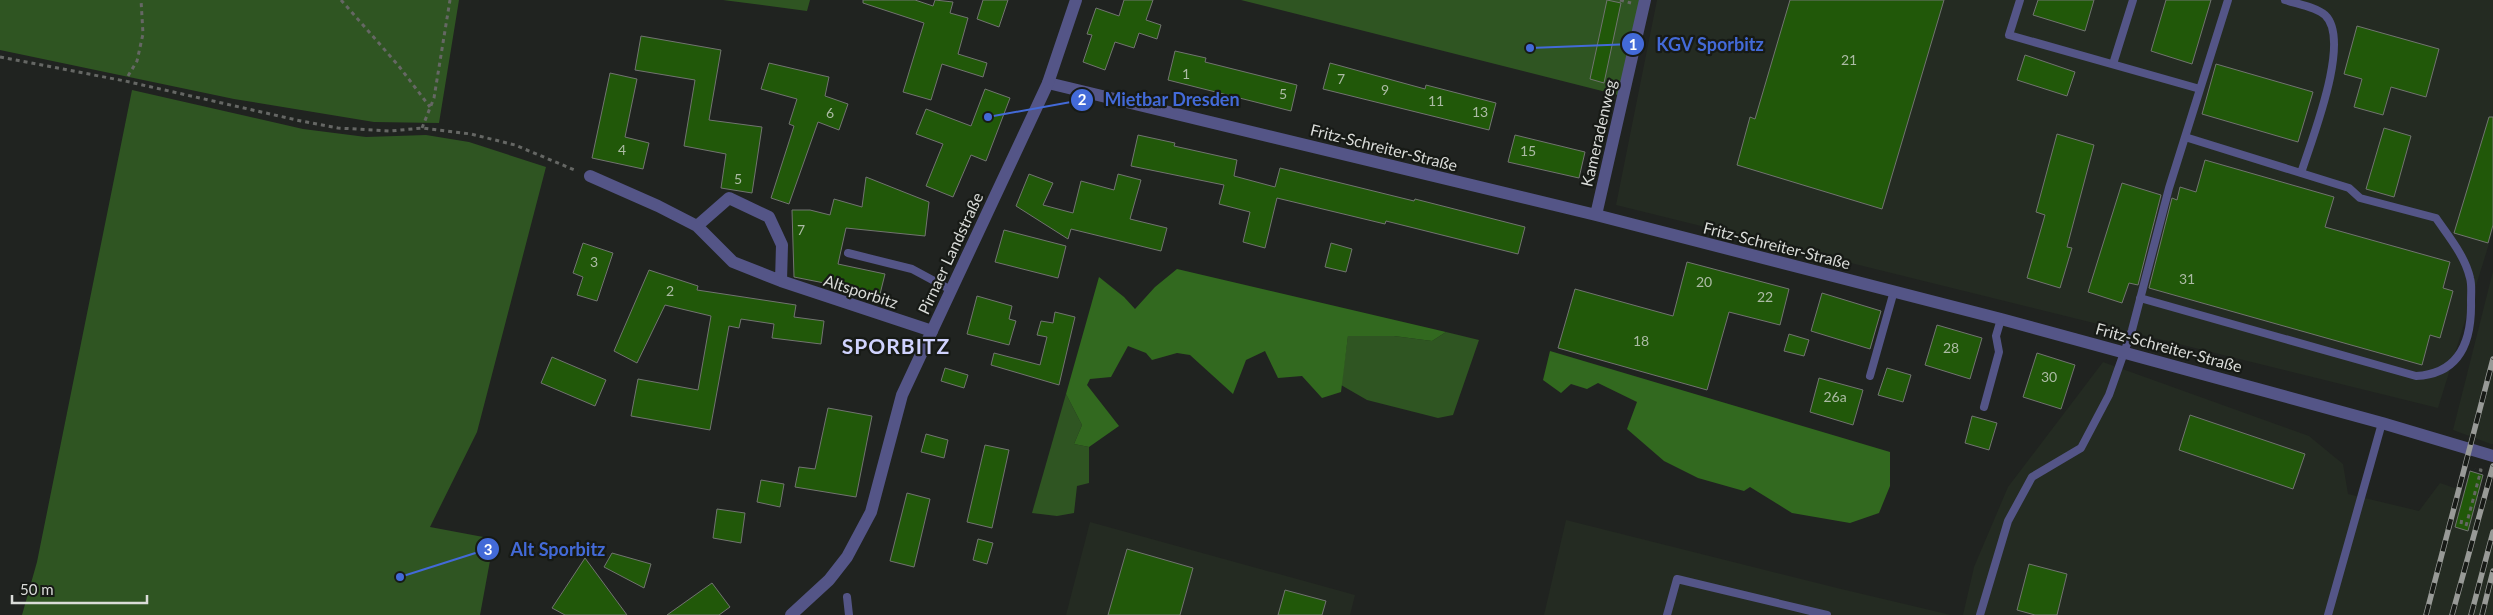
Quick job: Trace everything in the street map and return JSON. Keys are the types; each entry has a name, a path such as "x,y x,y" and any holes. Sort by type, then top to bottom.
{"street":[{"name":"Pirnaer Landstraße","path":"791,615 829,580 848,557 871,512 902,395 1048,83 1076,0"},
{"name":"Kameradenweg","path":"1596,215 1645,0"},
{"name":"Fritz-Schreiter-Straße","path":"1048,83 1596,215 1894,291 2382,423 2493,456"},
{"name":"Altsporbitz","path":"590,176 697,226 733,262 781,281 932,331"},
{"path":"697,226 729,198 769,217 782,245 781,281"}],"lane":[{"path":"2020,0 2009,34 2200,89"},
{"path":"2113,64 2133,0"},
{"path":"1980,615 2008,521 2032,478 2081,448 2110,395 2140,298 2185,137 2228,0"},
{"path":"2285,0 2323,13 2331,22 2334,31 2333,66 2301,173"},
{"path":"2140,298 2416,376 2432,375 2456,362 2465,345 2472,321 2470,279 2462,256 2436,218 2360,198 2349,188 2185,137"},
{"path":"848,253 912,269 951,290"},
{"path":"1870,376 1894,291"},
{"path":"1984,407 1999,352 1996,336 2001,319"},
{"path":"2328,615 2382,423"},
{"path":"1667,615 1677,579 1827,615"},
{"path":"847,597 849,615"}],"path":[{"path":"128,76 137,61 143,34 141,0"},
{"path":"341,0 398,65 430,107"},
{"path":"422,128 434,98 450,0"},
{"path":"0,57 125,81 329,126 390,131 422,128 471,134 515,145 590,176"},
{"path":"2466,526 2481,470 2476,469"},
{"path":"2461,524 2462,518"}],"shaded area":[{"path":"1657,0 2493,0 2493,231 2438,408 1616,205"},
{"path":"2493,271 2493,444 2491,444 2453,430"},
{"path":"2103,362 2309,436 2343,464 2348,494 2419,511 2440,483 2493,501 2493,615 1963,615 1974,567 2008,487"},
{"path":"1566,520 1837,588 1951,615 1544,615"},
{"path":"1090,522 1355,595 1350,615 1066,615"}],"green space":[{"path":"0,0 459,0 439,123 374,122 234,99 0,50"},
{"path":"723,0 810,0 807,11"},
{"path":"1241,0 1641,0 1618,95"},
{"path":"132,90 303,129 366,137 426,135 469,142 546,167 477,432 430,527 494,539 480,615 22,615 37,562"},
{"path":"1177,269 1446,332 1432,341 1394,336 1348,336 1341,392 1322,398 1302,376 1278,378 1265,351 1246,360 1233,394 1190,355 1177,353 1152,360 1146,353 1128,346 1111,377 1090,379 1087,385 1119,426 1089,447 1074,444 1082,425 1066,394 1099,277 1124,297 1135,309 1155,287"},
{"path":"1446,332 1479,340 1453,415 1438,418 1367,400 1341,385 1348,336 1394,336 1432,341"},
{"path":"1550,351 1890,452 1890,486 1879,513 1850,523 1792,513 1750,487 1744,491 1698,478 1664,461 1627,429 1637,402 1598,383 1587,389 1571,384 1561,393 1543,380"},
{"path":"1066,394 1082,425 1074,444 1089,447 1089,483 1077,486 1074,513 1057,516 1032,513"}],"building":[{"path":"863,0 915,0 933,6 935,0 953,2 950,13 968,18 958,54 987,63 983,77 942,64 931,100 903,92 924,23 863,3"},
{"path":"983,0 1008,0 999,27 977,19"},
{"path":"1124,0 1153,0 1146,20 1161,25 1157,39 1139,33 1134,48 1115,42 1105,70 1083,62 1092,35 1087,34 1096,8 1119,16"},
{"path":"1607,0 1621,3 1604,83 1590,79"},
{"path":"1790,0 1944,0 1882,209 1737,165 1750,117 1755,119"},
{"path":"2038,0 2094,0 2085,31 2033,15"},
{"path":"2166,0 2211,0 2192,64 2151,51"},
{"path":"2357,26 2439,49 2426,97 2391,87 2383,115 2354,107 2362,79 2344,74"},
{"path":"641,36 721,50 709,120 762,127 752,193 721,188 726,154 684,146 695,80 635,70"},
{"path":"1175,51 1206,58 1205,62 1297,85 1291,111 1168,80"},
{"path":"2025,55 2075,72 2067,96 2017,80"},
{"path":"769,63 829,77 825,96 848,104 839,130 818,122 789,204 771,198 794,126 789,124 797,99 761,89"},
{"path":"1330,63 1425,89 1426,85 1496,103 1489,130 1323,89"},
{"path":"2216,64 2313,92 2298,142 2202,114"},
{"path":"610,73 637,79 625,137 649,143 643,169 592,158"},
{"path":"985,89 1010,98 986,161 971,155 953,197 926,186 943,144 916,134 926,109 971,126"},
{"path":"2489,117 2493,117 2493,225 2488,243 2454,233"},
{"path":"2384,128 2411,136 2394,197 2366,189"},
{"path":"2057,134 2094,145 2067,247 2072,248 2060,288 2027,278 2045,215 2036,212"},
{"path":"1138,135 1175,143 1174,146 1237,160 1234,176 1275,187 1280,168 1525,227 1518,254 1386,221 1385,224 1277,198 1265,248 1243,242 1250,212 1219,204 1224,185 1131,166"},
{"path":"1515,135 1585,152 1579,178 1508,162"},
{"path":"2205,160 2334,197 2325,227 2450,262 2443,288 2453,291 2440,338 2430,335 2422,365 2149,288 2172,198 2177,200 2180,187 2196,192"},
{"path":"1029,174 1053,183 1043,205 1073,213 1081,181 1114,190 1118,174 1141,180 1130,219 1167,228 1161,251 1071,229 1068,239 1016,206"},
{"path":"866,177 929,202 925,236 846,228 838,264 885,274 880,294 794,277 792,210 810,210 830,215 834,199 862,207"},
{"path":"2122,183 2161,195 2138,285 2129,283 2122,303 2088,292"},
{"path":"1004,230 1066,246 1058,278 995,262"},
{"path":"583,243 613,253 597,301 577,295 583,277 573,273"},
{"path":"1331,243 1352,249 1346,272 1325,267"},
{"path":"1687,262 1789,289 1780,325 1729,312 1707,390 1558,348 1575,289 1673,316"},
{"path":"649,270 698,286 697,290 796,305 794,317 824,321 821,344 772,338 774,324 741,319 739,328 729,326 710,430 631,416 638,379 698,390 711,316 665,305 637,363 614,351"},
{"path":"1822,293 1881,311 1870,349 1811,331"},
{"path":"977,296 1012,306 1009,319 1016,321 1009,345 967,334"},
{"path":"1055,312 1075,317 1059,385 991,365 994,353 1040,365 1047,337 1037,335 1041,321 1053,323"},
{"path":"1937,325 1982,338 1970,379 1925,365"},
{"path":"1789,334 1809,340 1804,356 1784,351"},
{"path":"2037,353 2075,365 2061,409 2023,397"},
{"path":"552,357 606,380 595,406 541,383"},
{"path":"945,368 968,375 964,388 941,381"},
{"path":"1887,368 1911,375 1903,402 1878,395"},
{"path":"1819,378 1863,390 1853,425 1810,412"},
{"path":"828,408 872,416 856,497 795,487 799,467 815,469"},
{"path":"2190,415 2305,454 2293,489 2179,450"},
{"path":"1972,416 1997,423 1989,450 1965,443"},
{"path":"926,434 948,440 944,458 921,452"},
{"path":"985,445 1009,450 992,528 967,522"},
{"path":"2470,471 2483,475 2468,531 2455,527"},
{"path":"761,480 784,484 780,507 757,502"},
{"path":"907,493 930,499 914,567 890,561"},
{"path":"717,509 745,513 741,543 713,538"},
{"path":"978,539 993,543 987,564 973,560"},
{"path":"1127,549 1193,568 1180,615 1108,615"},
{"path":"612,553 651,564 644,588 604,567"},
{"path":"585,558 627,615 565,615 552,608"},
{"path":"2029,564 2067,574 2057,615 2035,615 2017,610"},
{"path":"712,583 730,607 719,615 667,615"},
{"path":"1285,590 1326,601 1322,615 1278,615"}],"railway":[{"path":"2426,615 2493,359"},
{"path":"2452,615 2493,466"},
{"path":"2471,615 2493,532"},
{"path":"2482,615 2493,571"}],"place":[{"name":"KGV Sporbitz","path":"1530,48"},
{"name":"Mietbar Dresden","path":"988,117"},
{"name":"Alt Sporbitz","path":"400,577"}],"district":[{"name":"SPORBITZ","path":"896,345"}]}
